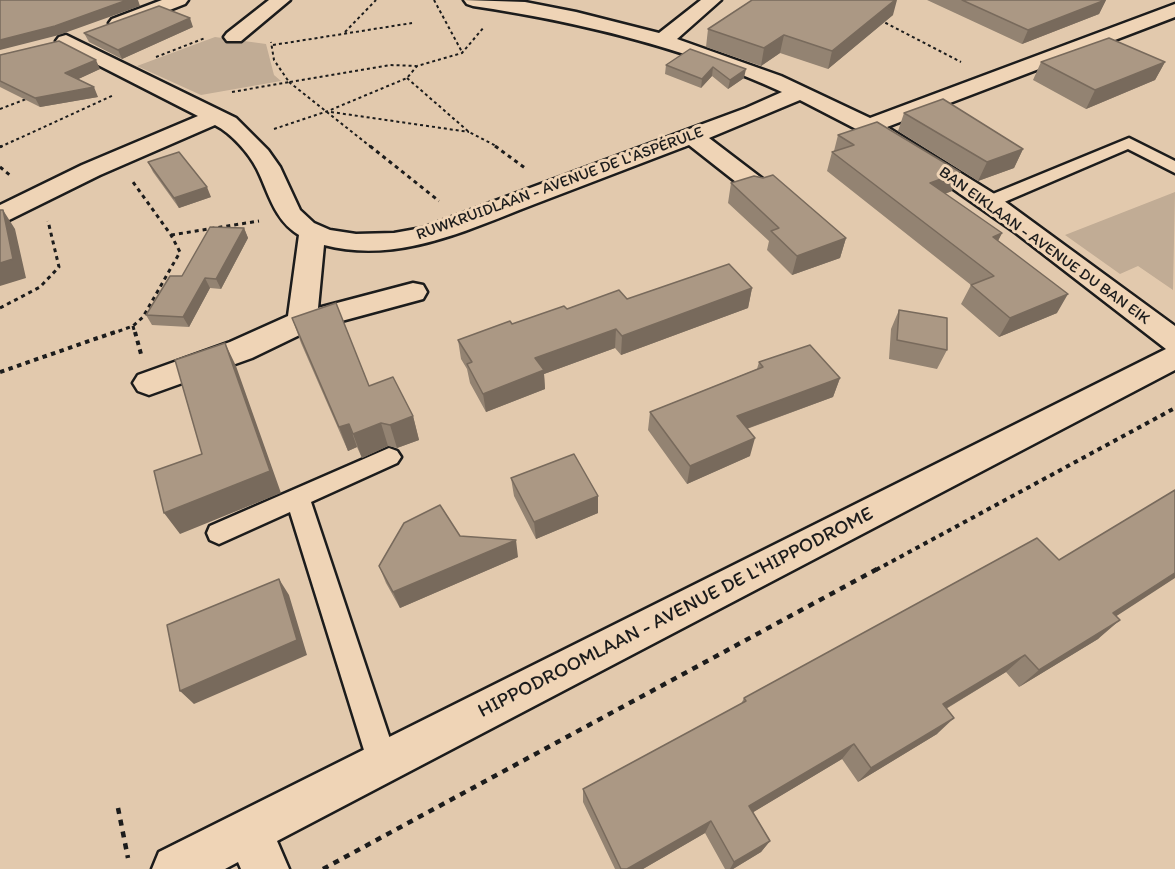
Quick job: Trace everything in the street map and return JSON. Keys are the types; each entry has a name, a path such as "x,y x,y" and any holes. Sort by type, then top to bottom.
{"street":[{"path":"179,0 74,38 120,69 228,123 245,138 267,165 302,225 302,322"},
{"path":"234,37 280,0"},
{"name":"BAN EIKLAAN - AVENUE DU BAN EIK","path":"473,0 586,19 663,40 711,56 801,92 869,126 989,202 1175,341"},
{"path":"663,40 712,0"},
{"path":"869,126 1175,10"},
{"name":"RUWKRUIDLAAN - AVENUE DE L'ASPÉRULE","path":"302,225 361,244 393,243 428,235 692,136 801,92"},
{"path":"0,215 215,117"},
{"path":"692,136 759,188"},
{"path":"149,383 241,350 302,322 413,292"},
{"name":"HIPPODROOMLAAN - AVENUE DE L'HIPPODROME","path":"176,869 258,850 383,763 1175,357"}],"lane":[{"path":"989,202 1129,143 1175,168"},
{"path":"219,533 389,457"},
{"path":"298,498 383,763"}],"path":[{"path":"345,32 376,0"},
{"path":"434,0 462,52"},
{"path":"184,100 390,65 417,66 462,52 504,4"},
{"path":"874,17 994,79"},
{"path":"120,69 213,34 270,42 273,45 412,23"},
{"path":"273,45 274,60 289,82 328,111 397,170 465,221"},
{"path":"245,138 328,111 407,78 417,66"},
{"path":"407,78 470,132 501,149 551,189"},
{"path":"0,147 145,81"},
{"path":"0,109 32,97"},
{"path":"328,111 470,132"},
{"path":"0,372 133,326 143,317 180,252 171,235 127,174"},
{"path":"0,308 39,290 50,281 59,267 43,201 38,196"},
{"path":"171,235 302,225"},
{"path":"323,869 1175,408"},
{"path":"118,808 128,858"}],"shaded area":[{"path":"215,37 266,44 274,75 281,81 201,95 137,66"},
{"path":"1175,192 1173,290 1138,266 1120,274 1065,235"}],"building":[{"path":"0,0 127,0 55,26 0,40"},
{"path":"752,0 895,0 832,51 784,35 764,48 708,29"},
{"path":"962,0 1105,0 1028,30"},
{"path":"159,6 190,18 118,50 84,33"},
{"path":"1109,38 1165,62 1095,90 1041,62"},
{"path":"59,41 96,60 65,73 94,87 35,98 0,81 0,55"},
{"path":"690,49 746,69 730,80 713,67 702,79 666,65"},
{"path":"943,99 1023,149 987,162 904,113"},
{"path":"877,122 960,172 930,183 1002,233 993,237 1068,294 1010,318 971,285 994,276 832,152 854,145 838,135"},
{"path":"179,152 207,187 174,198 148,162"},
{"path":"773,175 846,238 797,256 771,231 779,228 731,183 754,176 763,178"},
{"path":"0,210 3,210 13,259 0,263"},
{"path":"210,227 244,228 216,279 205,278 183,317 146,315 170,276 182,276"},
{"path":"729,264 752,288 622,336 616,329 535,358 544,370 483,394 467,364 472,362 458,340 510,321 512,324 564,306 567,309 619,290 627,299"},
{"path":"336,303 369,386 393,377 413,416 390,425 381,423 353,434 349,424 339,427 292,318"},
{"path":"899,310 947,318 947,350 897,340"},
{"path":"225,343 270,471 164,513 154,471 202,454 175,360"},
{"path":"810,345 840,378 737,416 755,438 690,466 650,412 763,367 759,362"},
{"path":"574,454 598,496 534,522 511,478"},
{"path":"1175,490 1175,573 1113,613 1120,620 1039,670 1025,655 943,704 954,718 871,768 854,744 749,806 770,841 734,862 711,821 627,869 621,869 583,789 746,701 744,698 1037,538 1059,560"},
{"path":"440,505 460,536 516,540 393,592 379,566 404,523"},
{"path":"279,579 297,640 180,691 167,625"}]}
